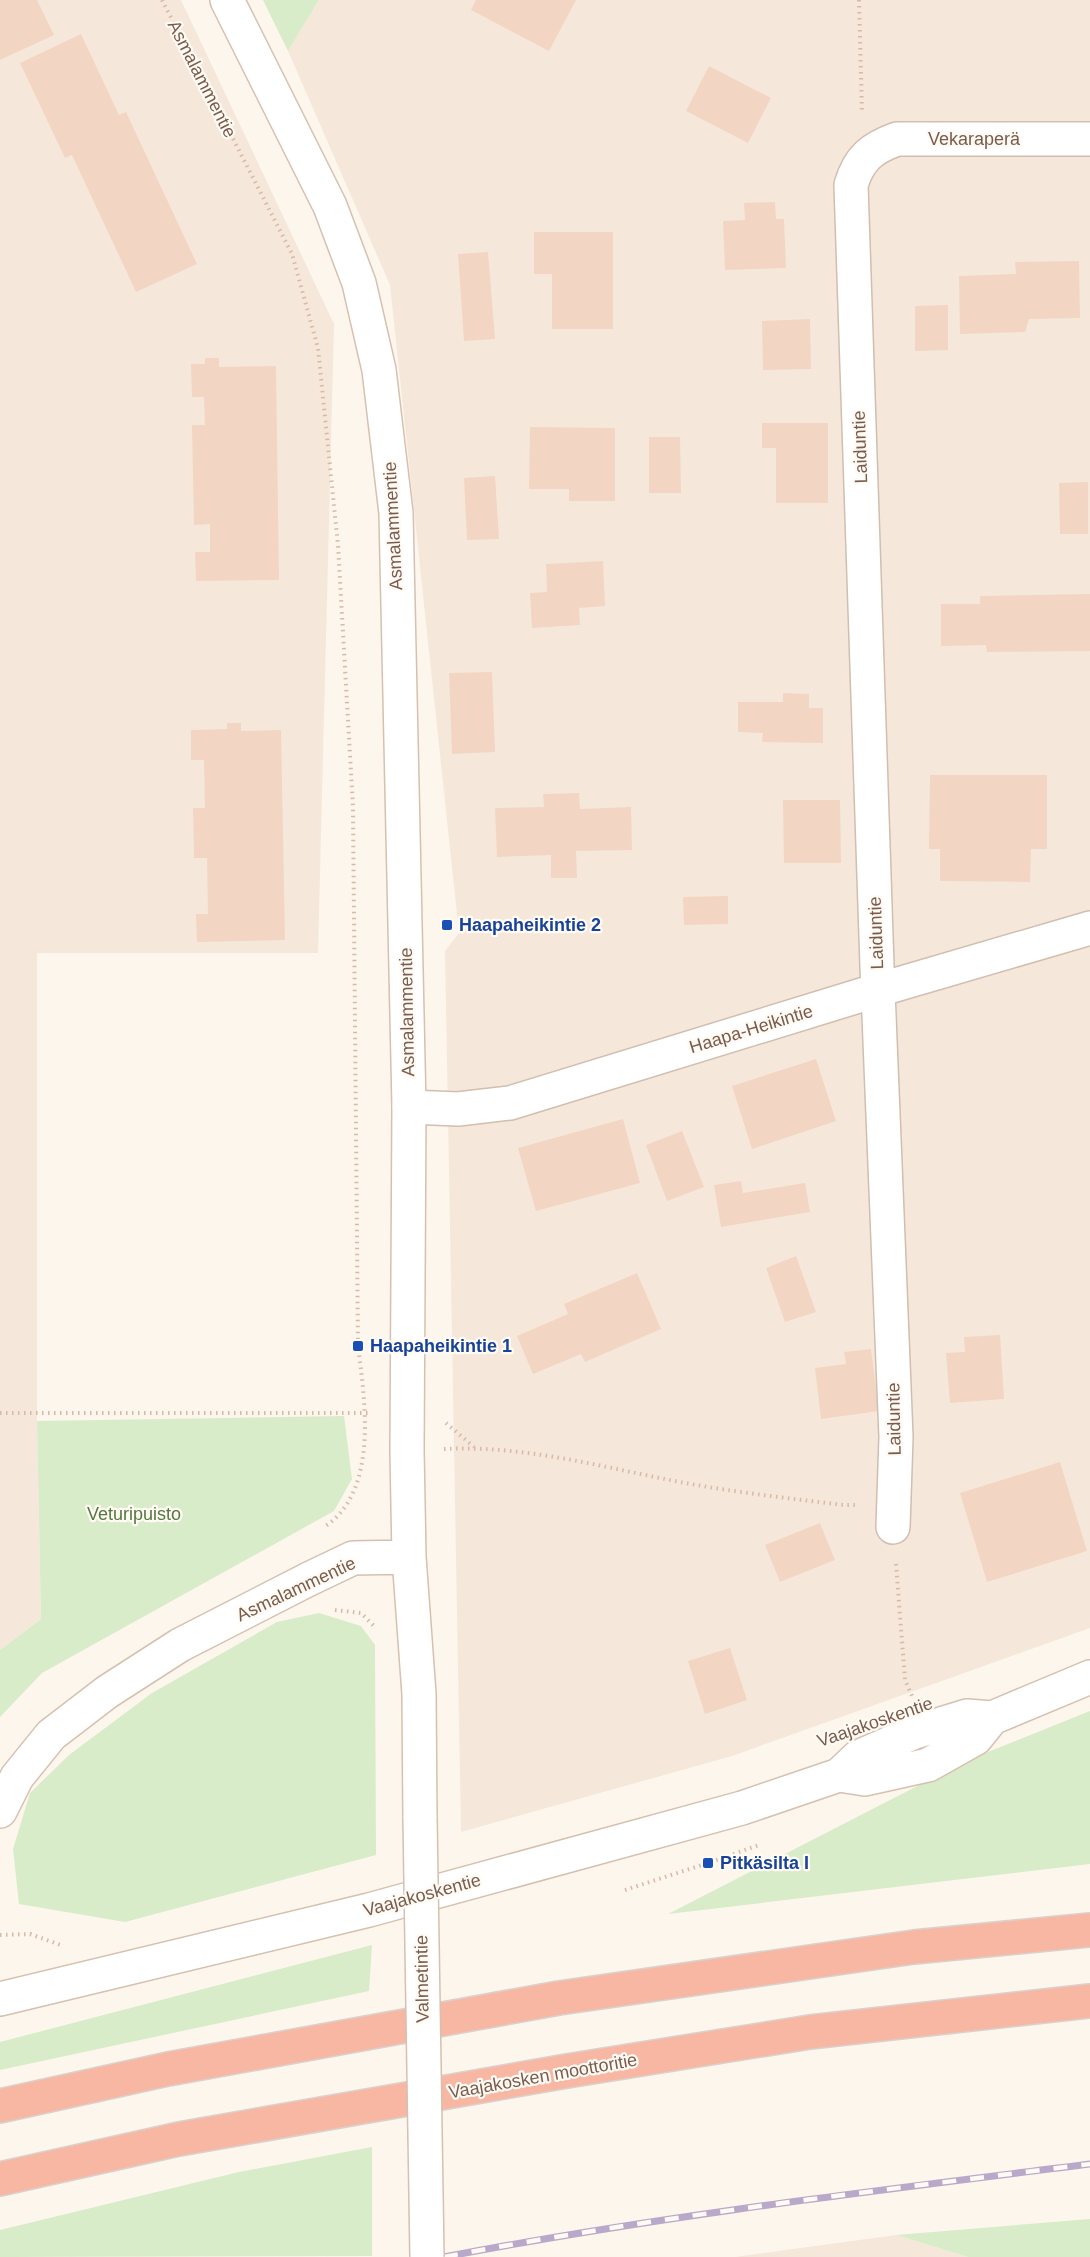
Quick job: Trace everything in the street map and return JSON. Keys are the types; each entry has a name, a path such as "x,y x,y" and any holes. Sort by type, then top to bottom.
{"highway":[{"path":"0,2106 168,2068 559,1998 914,1947 1090,1930"},
{"name":"Vaajakosken moottoritie","path":"0,2179 179,2139 579,2069 810,2032 1090,2001"}],"street":[{"name":"Asmalammentie","path":"0,1811 17,1777 51,1735 107,1692 180,1645 353,1558 410,1557 407,1451 409,1107 396,513 379,370 359,283 330,206 227,0"},
{"name":"Vekaraperä","path":"864,159 878,146 897,139 1090,139"},
{"name":"Laiduntie","path":"864,159 855,170 851,185 878,990 896,1425 894,1516"},
{"name":"Haapa-Heikintie","path":"409,1107 458,1109 510,1103 878,990 1090,928"},
{"name":"Valmetintie","path":"410,1557 419,1694 427,2257"},
{"name":"Vaajakoskentie","path":"0,1999 369,1910 742,1808 839,1775 865,1779 928,1765 976,1738 992,1719 1090,1677"}],"path":[{"name":"Asmalammentie","path":"162,0 292,254 318,348 338,545 353,807 358,1346 366,1413 359,1482 349,1503 331,1523 321,1529"},
{"path":"859,0 864,159"},
{"path":"0,1413 366,1413"},
{"path":"407,1451 475,1447 536,1453 678,1482 843,1505 894,1516 905,1680 913,1698"},
{"path":"309,1579 326,1609 361,1613 374,1625 378,1633"}],"shaded area":[{"path":"0,0 181,0 334,324 318,953 37,953 37,1421 41,1619 0,1650"},
{"path":"319,0 1090,0 1090,1628 732,1756 461,1832 445,951 459,933 390,285 288,51"},
{"path":"896,2235 968,2257 735,2257"}],"green space":[{"path":"263,0 319,0 288,51"},
{"name":"Veturipuisto","path":"344,1416 352,1479 334,1511 42,1673 0,1717 0,1650 41,1619 37,1421"},
{"path":"319,1613 361,1626 375,1645 376,1855 125,1922 19,1904 13,1849 30,1793 69,1755 152,1693 277,1622"},
{"path":"1090,1711 1090,1864 668,1914 968,1760"},
{"path":"372,1945 369,1991 0,2070 0,2042"},
{"path":"372,2147 372,2256 0,2257 0,2230 239,2172"},
{"path":"1090,2219 1090,2257 968,2257 896,2235"}],"building":[{"path":"0,0 37,0 54,35 0,60"},
{"path":"476,0 576,0 549,51 471,10"},
{"path":"81,34 119,115 126,112 197,264 136,292 72,155 65,158 20,63"},
{"path":"709,66 771,98 748,143 686,111"},
{"path":"775,202 776,219 784,219 786,268 725,270 723,221 745,220 744,203"},
{"path":"534,232 613,232 613,329 552,329 552,274 534,274"},
{"path":"488,252 495,339 464,341 458,254"},
{"path":"1079,261 1080,318 1029,319 1025,332 960,334 959,276 1016,274 1015,262"},
{"path":"948,305 948,350 915,351 915,306"},
{"path":"810,319 811,369 763,370 762,321"},
{"path":"205,358 219,358 219,367 276,366 279,580 196,581 195,552 210,552 210,524 194,525 192,425 205,425 204,397 192,397 191,364 205,364"},
{"path":"762,423 828,423 828,503 776,503 776,448 762,448"},
{"path":"530,427 615,428 615,501 569,501 569,489 529,489"},
{"path":"649,437 680,437 681,493 649,493"},
{"path":"495,476 499,539 467,540 464,478"},
{"path":"1088,482 1088,534 1060,534 1059,483"},
{"path":"603,561 605,606 579,608 580,625 532,628 530,593 547,592 546,564"},
{"path":"1090,594 1090,651 987,652 986,645 941,646 941,604 980,604 980,596"},
{"path":"492,672 495,752 452,754 449,673"},
{"path":"783,693 809,694 809,708 823,708 823,743 762,742 763,733 738,732 738,702 783,702"},
{"path":"227,723 241,723 241,731 281,730 285,940 197,942 196,914 208,914 207,858 194,858 193,808 205,808 204,760 191,760 191,730 227,729"},
{"path":"930,775 1047,775 1047,849 1031,849 1030,882 940,881 940,849 929,849"},
{"path":"579,793 580,809 631,807 632,850 576,851 577,878 551,878 551,855 497,857 495,808 544,807 543,794"},
{"path":"783,800 840,800 841,863 784,863"},
{"path":"728,896 728,924 684,925 683,897"},
{"path":"816,1059 836,1121 752,1149 732,1086"},
{"path":"623,1119 640,1183 536,1211 518,1148"},
{"path":"682,1131 704,1187 667,1201 646,1145"},
{"path":"741,1181 743,1193 805,1183 810,1212 721,1227 714,1185"},
{"path":"796,1256 816,1312 785,1322 766,1268"},
{"path":"637,1273 661,1329 585,1362 581,1354 533,1374 517,1336 568,1314 564,1304"},
{"path":"1000,1335 1004,1399 950,1403 946,1353 965,1352 964,1337"},
{"path":"871,1349 879,1411 821,1419 815,1368 846,1364 844,1352"},
{"path":"1060,1462 1087,1551 987,1582 960,1493"},
{"path":"820,1523 835,1560 780,1582 765,1545"},
{"path":"730,1648 747,1700 705,1714 688,1661"}],"railway":[{"path":"444,2257 685,2217 1090,2164"}],"place":[{"name":"Haapaheikintie 2","path":"447,925"},
{"name":"Haapaheikintie 1","path":"358,1346"},
{"name":"Pitkäsilta I","path":"708,1863"}]}
